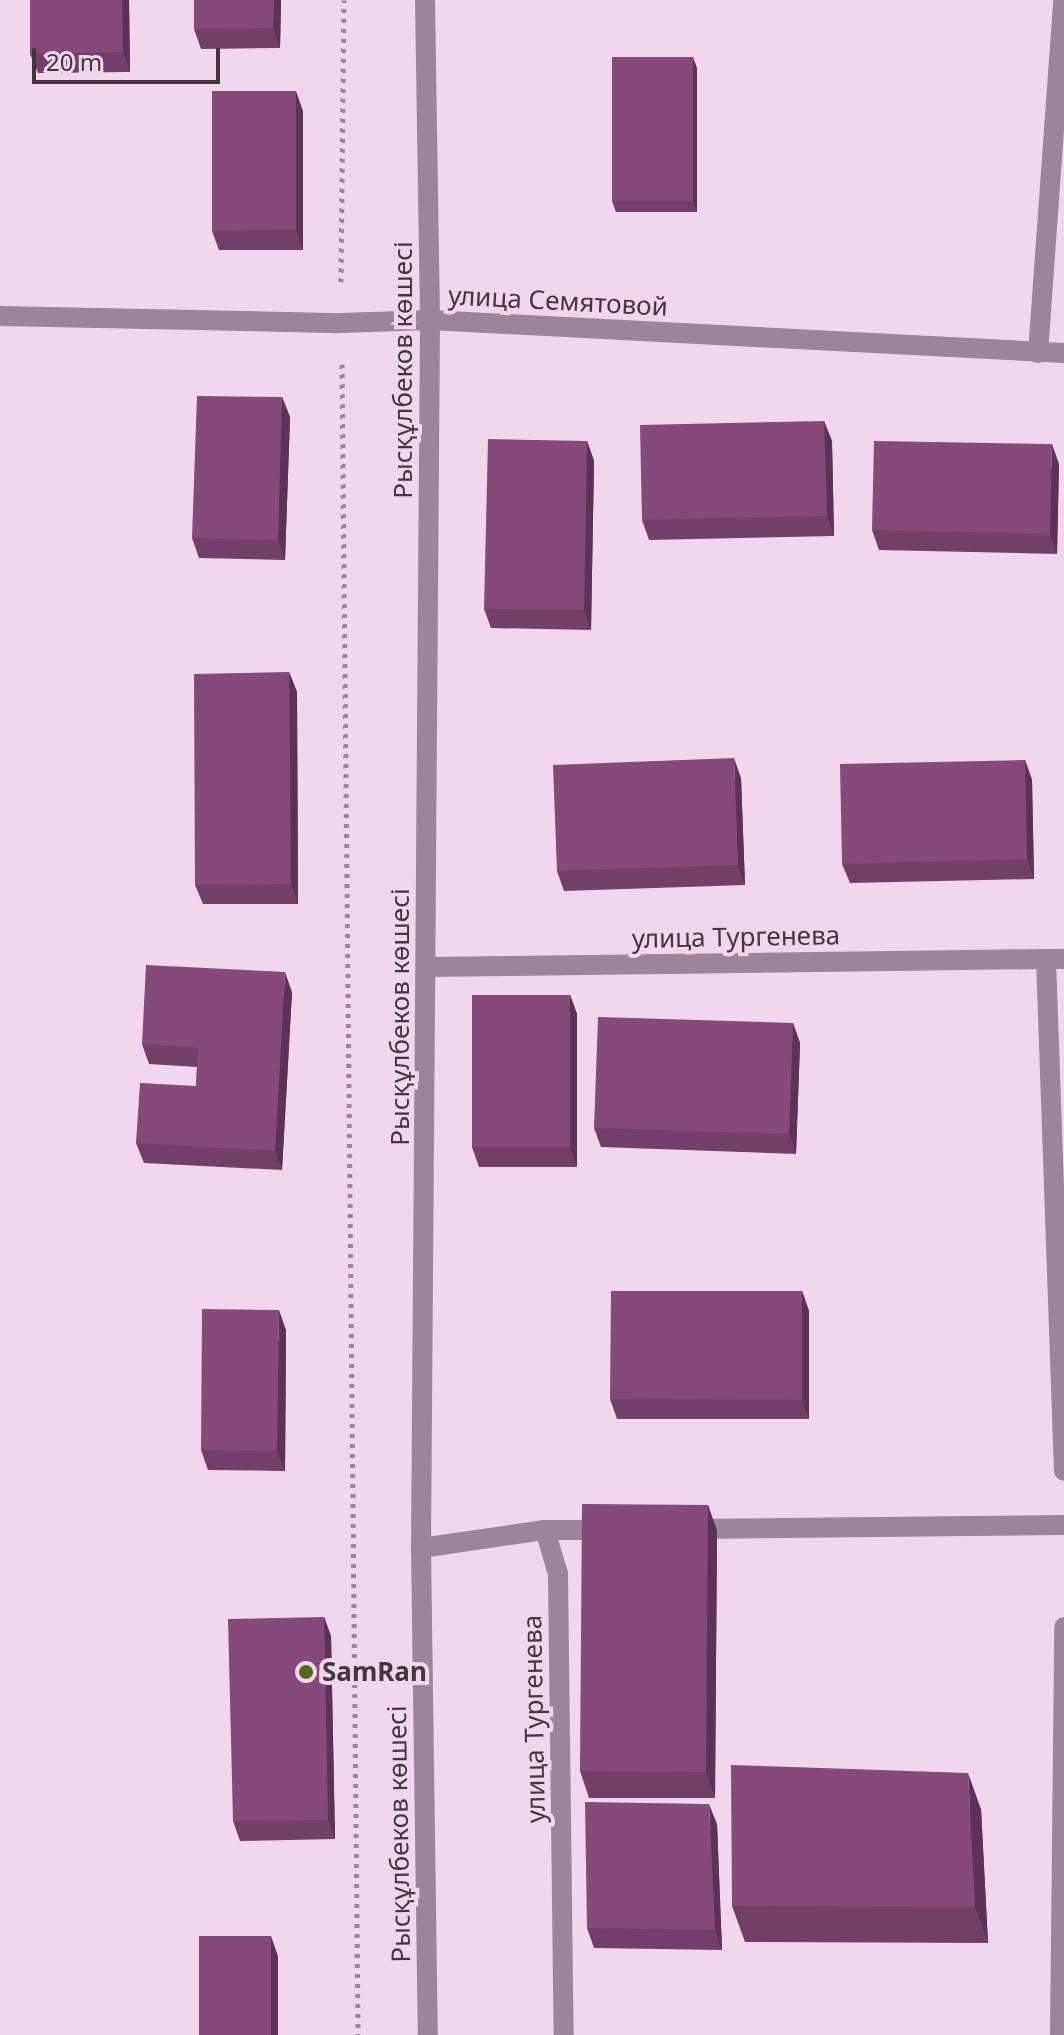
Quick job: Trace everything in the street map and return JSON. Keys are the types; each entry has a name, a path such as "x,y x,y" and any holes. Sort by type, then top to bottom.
{"street":[{"name":"Рысқұлбеков көшесі","path":"425,0 430,320 421,1548 428,2035"},
{"path":"1038,353 1063,0"},
{"name":"улица Семятовой","path":"0,316 341,323 430,320 1064,353"},
{"name":"улица Тургенева","path":"426,967 1055,959 1064,1471"},
{"path":"671,1529 1064,1525"},
{"path":"421,1548 545,1530 624,1529"},
{"name":"улица Тургенева","path":"545,1530 558,1574 564,2035"},
{"path":"1060,2035 1064,1627"}],"path":[{"path":"344,0 341,323 358,2035"}],"building":[{"path":"30,0 122,0 123,52 30,54"},
{"path":"194,0 274,0 273,28 194,29"},
{"path":"612,57 693,57 693,201 612,201"},
{"path":"212,91 296,91 296,230 212,231"},
{"path":"197,396 282,397 278,540 192,538"},
{"path":"824,421 827,516 642,520 640,425"},
{"path":"488,439 587,441 584,610 484,609"},
{"path":"874,441 1052,444 1050,534 872,530"},
{"path":"289,672 291,884 195,885 194,674"},
{"path":"734,758 738,865 557,871 553,765"},
{"path":"1025,760 1027,859 842,864 840,764"},
{"path":"146,965 285,972 275,1151 136,1143 140,1083 196,1086 198,1048 142,1044"},
{"path":"472,995 570,995 570,1147 472,1147"},
{"path":"598,1017 793,1023 789,1134 594,1128"},
{"path":"611,1291 802,1291 802,1400 610,1399"},
{"path":"202,1309 279,1310 277,1451 201,1450"},
{"path":"582,1504 708,1505 706,1772 580,1771"},
{"path":"324,1617 328,1820 233,1821 228,1619"},
{"path":"731,1765 968,1773 975,1907 732,1906"},
{"path":"585,1802 709,1804 715,1930 587,1928"},
{"path":"199,1936 271,1936 271,2035 199,2035"}],"place":[{"name":"SamRan","path":"306,1672"}]}
